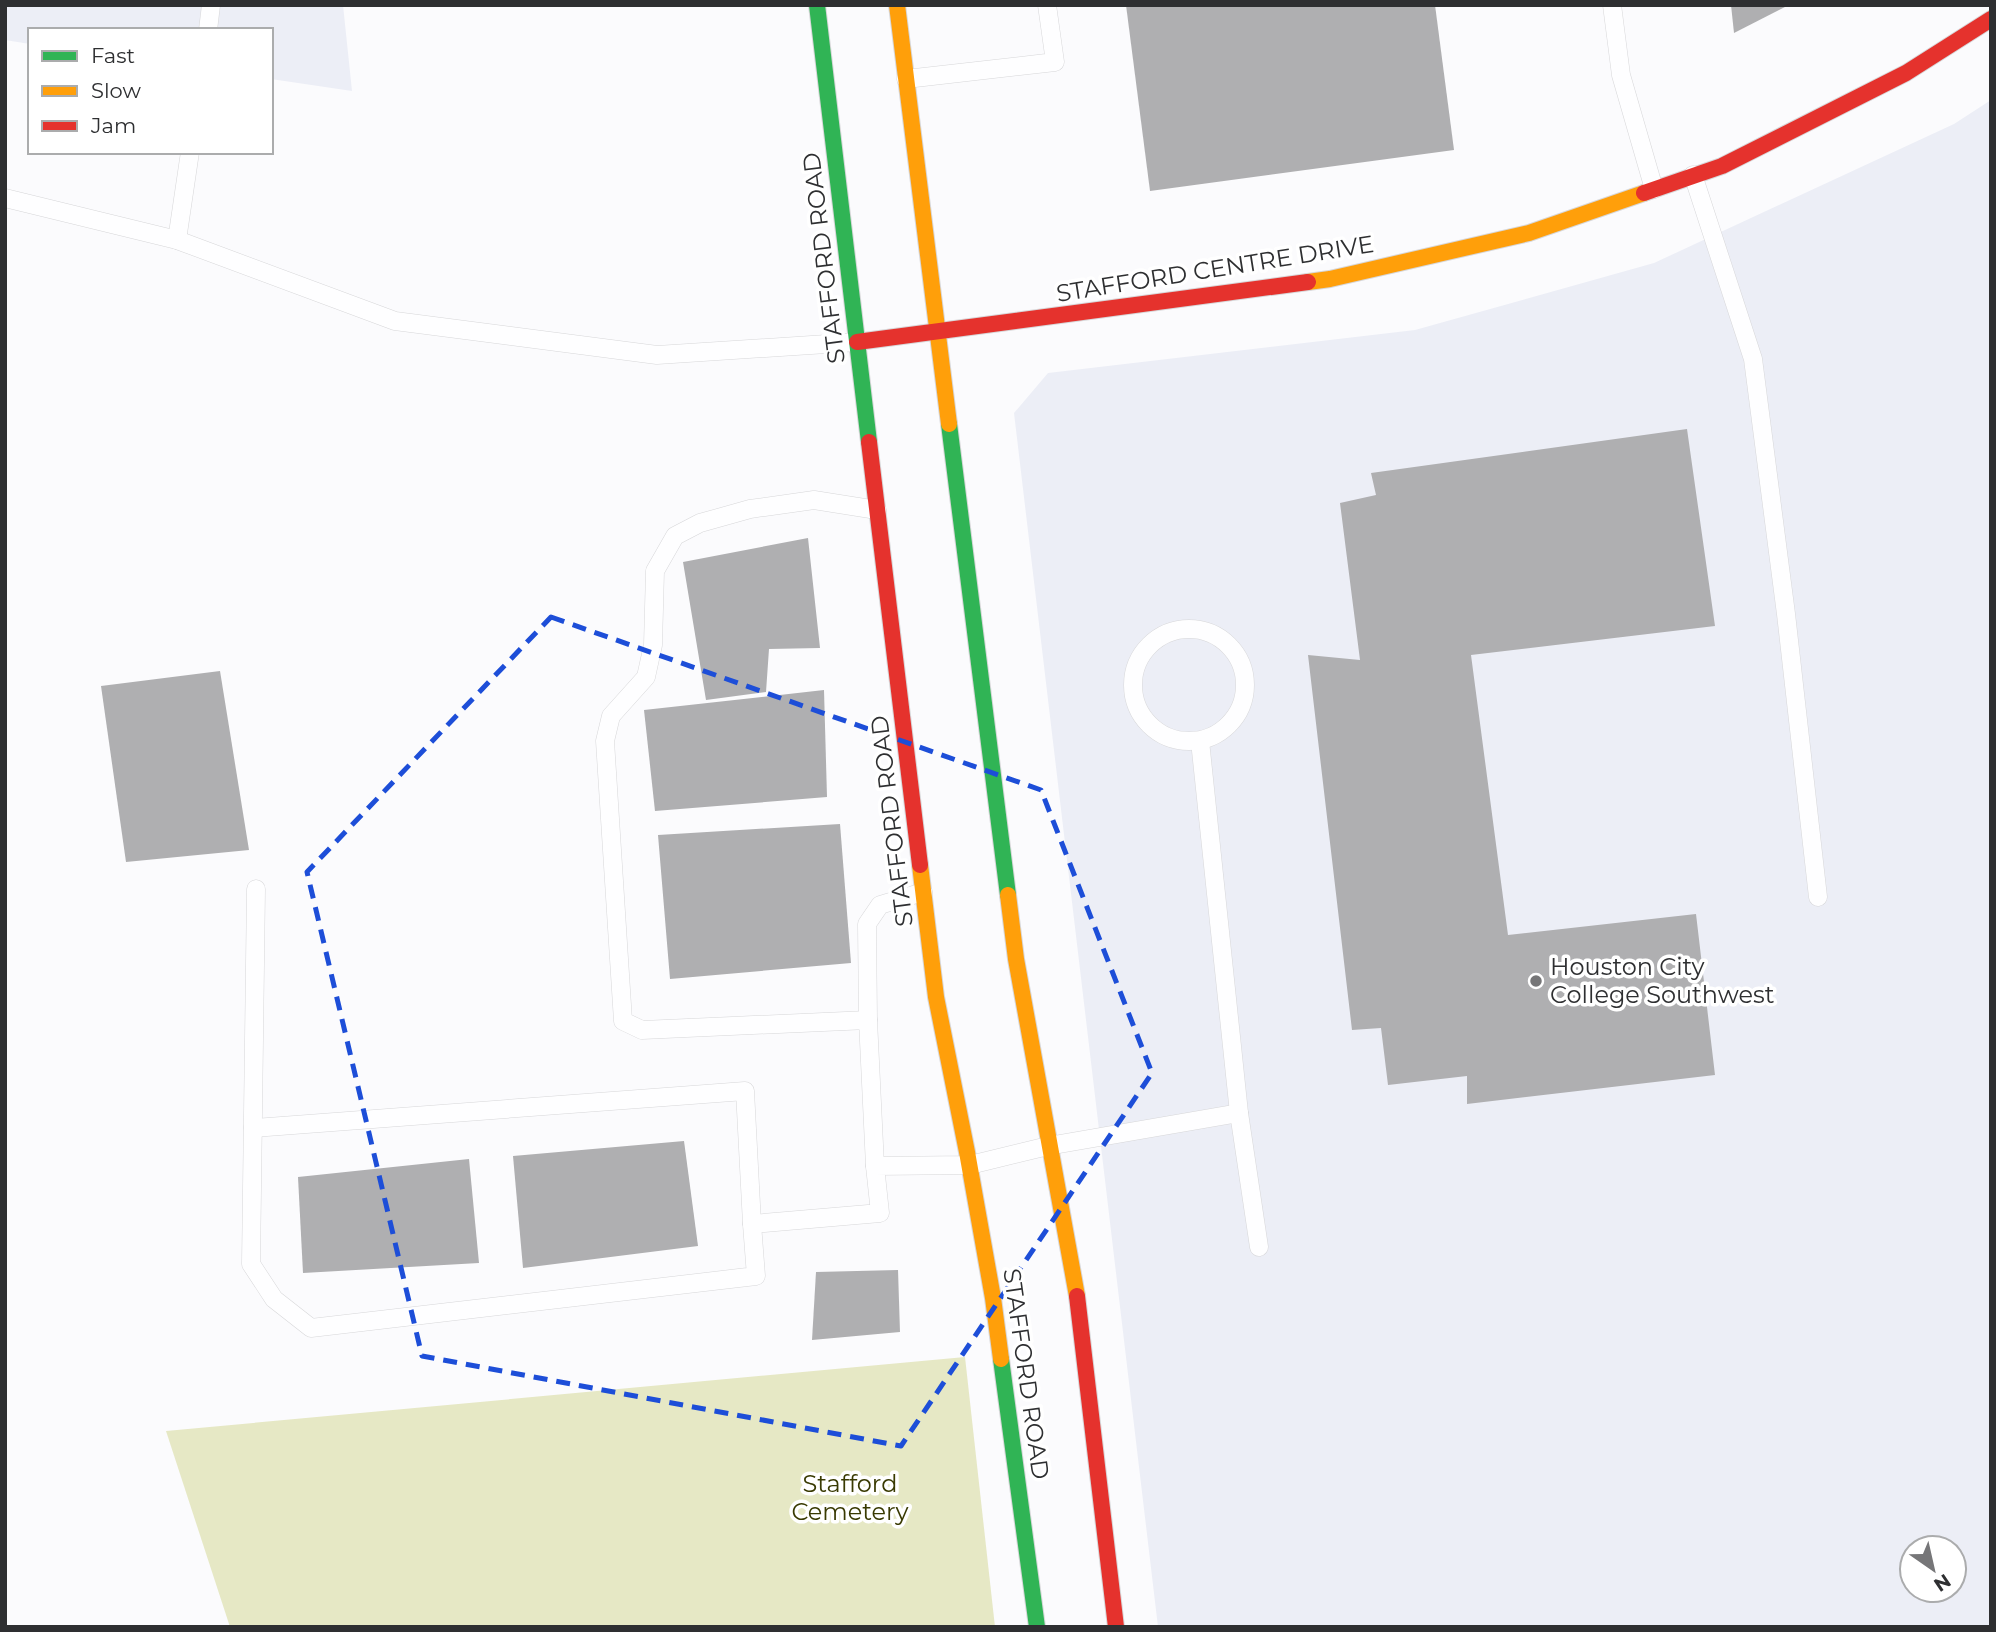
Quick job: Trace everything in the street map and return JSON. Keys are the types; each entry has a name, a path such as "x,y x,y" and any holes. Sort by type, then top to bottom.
{"main road":[{"name":"STAFFORD ROAD","path":"817,5 936,997 970,1165 993,1298 1037,1627"},
{"path":"897,5 1016,959 1078,1300 1116,1627"},
{"name":"STAFFORD CENTRE DRIVE","path":"857,342 1330,279 1529,233 1721,166 1906,73 1991,19"}],"lane":[{"path":"208,28 211,5"},
{"path":"906,79 1055,62 1047,5"},
{"path":"1612,5 1621,75 1654,189"},
{"path":"177,240 190,154"},
{"path":"1693,175 1753,359 1786,614 1818,897"},
{"path":"5,198 177,240 395,321 657,355 857,342"},
{"path":"868,1020 642,1030 623,1021 605,741 611,716 646,677 653,645 655,571 675,536 699,523 750,509 814,500 877,510"},
{"path":"1191,629 1209,633 1225,642 1237,655 1245,681 1241,708 1231,723 1217,734 1200,741 1181,741 1163,736 1155,730 1138,708 1133,690 1135,671 1143,654 1156,640 1173,632 1191,629"},
{"path":"1200,741 1239,1114 1259,1247"},
{"path":"253,1128 745,1091 756,1276 311,1328 274,1299 251,1264 256,889"},
{"path":"752,1224 880,1213 868,1020 867,924 880,905 923,892"},
{"path":"875,1166 970,1165 1048,1146 1239,1114"}],"highlighted area":[{"path":"551,617 1041,790 1152,1073 901,1446 422,1356 307,872"}],"shaded area":[{"path":"5,5 343,5 352,91 273,79 273,28 28,28 28,44 5,40"},
{"name":"Houston City College Southwest","path":"1991,100 1991,1627 1158,1627 1014,413 1048,373 1415,330 1654,263 1954,124"}],"green space":[{"name":"Stafford Cemetery","path":"965,1357 995,1627 230,1627 166,1431"}],"building":[{"path":"1126,5 1435,5 1454,150 1150,191"},
{"path":"1731,5 1789,5 1734,33"},
{"path":"1687,429 1715,626 1471,655 1508,935 1696,914 1715,1075 1467,1104 1467,1076 1388,1085 1381,1028 1352,1030 1308,655 1360,660 1340,503 1376,495 1371,473"},
{"path":"808,538 820,648 769,649 766,692 706,700 683,562"},
{"path":"220,671 249,850 126,862 101,686"},
{"path":"824,690 827,797 655,811 644,710"},
{"path":"840,824 851,963 670,979 658,835"},
{"path":"684,1141 698,1246 523,1268 513,1156"},
{"path":"469,1159 479,1263 303,1273 298,1177"},
{"path":"898,1270 900,1332 812,1340 816,1272"}],"traffic: fast":[{"path":"817,5 869,442"},
{"path":"949,424 1008,895"},
{"path":"1001,1359 1037,1627"}],"traffic: slow":[{"path":"897,5 949,424"},
{"path":"1308,282 1529,233 1644,193"},
{"path":"920,865 936,997 967,1152 1001,1359"},
{"path":"1008,895 1016,959 1077,1296"}],"traffic: jam":[{"path":"1644,193 1722,166 1906,73 1991,19"},
{"path":"857,342 1308,282"},
{"path":"869,442 920,865"},
{"path":"1077,1296 1116,1627"}],"place":[{"name":"Houston City College Southwest","path":"1536,981"}]}
